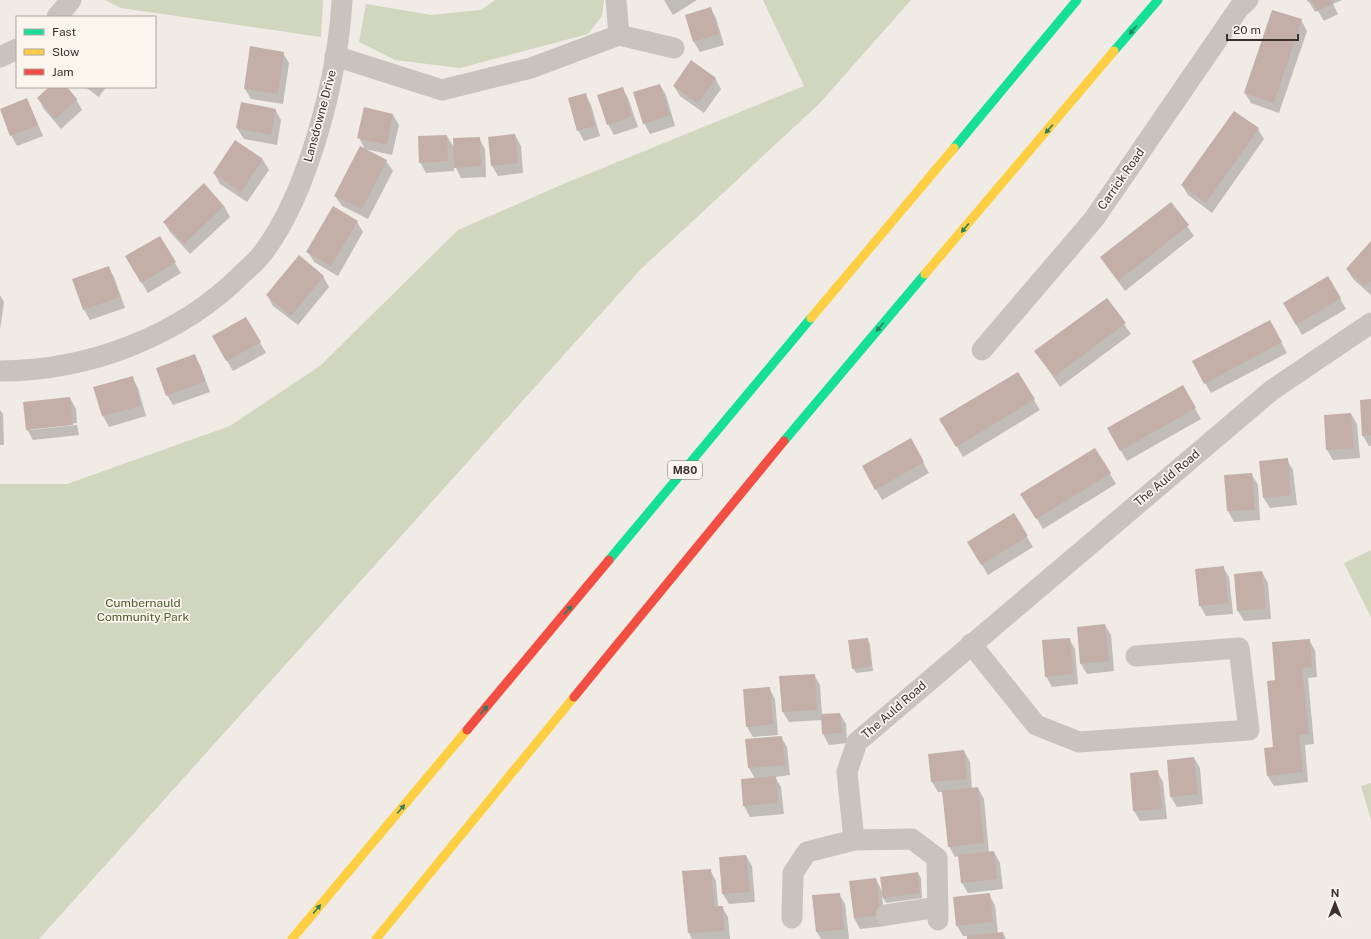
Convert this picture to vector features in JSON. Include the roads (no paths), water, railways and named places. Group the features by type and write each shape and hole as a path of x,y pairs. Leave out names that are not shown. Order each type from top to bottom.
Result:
{"highway":[{"name":"M80","path":"292,939 1077,0"},
{"path":"376,939 764,464 1158,0"}],"street":[{"path":"58,16 71,0"},
{"name":"Lansdowne Drive","path":"0,371 23,371 65,365 104,355 158,333 199,310 229,287 262,254 280,227 302,179 315,144 335,56 341,23 342,0"},
{"path":"616,0 619,35 674,48"},
{"name":"Carrick Road","path":"982,350 1094,219 1239,8 1248,0"},
{"name":"Lansdowne Drive","path":"335,56 442,90 531,68 619,35"},
{"path":"0,57 16,49"},
{"name":"The Auld Road","path":"854,840 847,772 857,742 1272,390 1371,322"},
{"path":"971,644 1036,725 1079,742 1249,730 1239,648 1136,656"},
{"path":"792,918 793,873 807,852 854,840 912,839 937,858 938,914 886,915"}],"park label":[{"name":"Cumbernauld Community Park","path":"143,610"}]}
